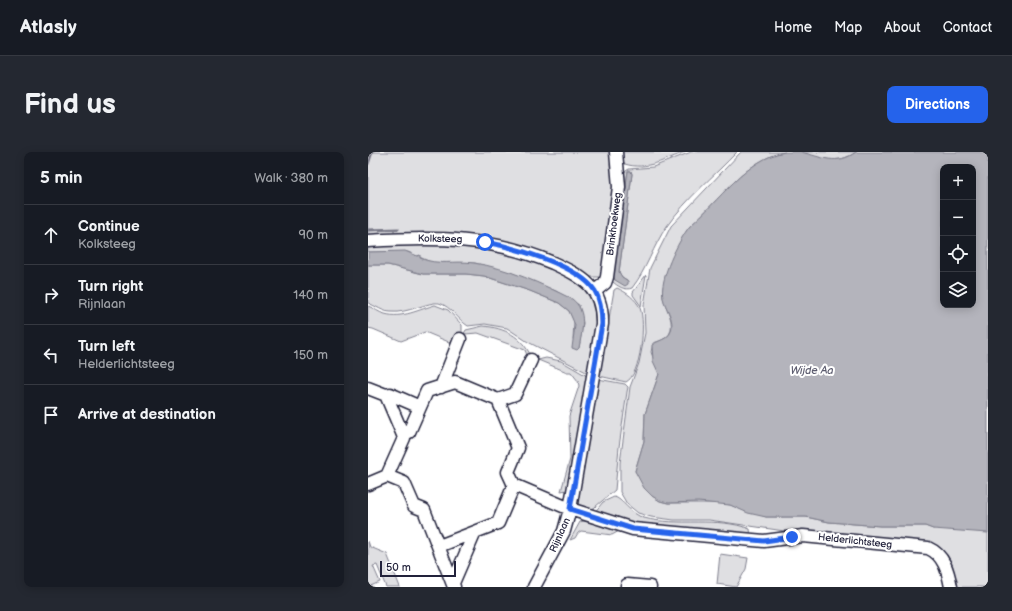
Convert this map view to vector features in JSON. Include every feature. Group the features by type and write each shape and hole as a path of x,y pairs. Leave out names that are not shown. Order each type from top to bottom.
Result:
{"street":[{"name":"Brinkhoekweg","path":"595,291 605,283 607,278 619,187 616,152"},
{"name":"Kolksteeg","path":"368,241 450,238 501,245 526,252 573,272 586,280 595,291"},
{"name":"Rijnlaan","path":"534,587 564,530 570,509 602,324 601,308 595,291"},
{"path":"441,387 460,339"},
{"path":"402,435 409,432 427,391 455,382 498,400 515,394 531,360"},
{"path":"368,388 386,395 390,394 420,407"},
{"path":"386,395 404,438 387,476"},
{"path":"438,546 498,523 514,485 508,472 518,448 498,400"},
{"path":"368,484 387,476 404,482 414,506 424,510 454,585"},
{"name":"Helderlichtsteeg","path":"514,485 570,509 633,529 764,541 803,536 928,548 939,554 942,559 951,587"},
{"path":"454,585 475,532"},
{"path":"627,587 627,585 650,587"}],"shaded area":[{"path":"368,152 611,152 615,184 603,275 600,277 591,277 534,252 368,238"},
{"path":"617,152 685,152 656,163 633,166 625,164"},
{"path":"691,152 737,152 691,197 675,216 662,234 637,281 632,288 624,288 612,281 623,173 629,169 653,167","holes":["628,171 631,171 632,174 619,272 622,277 627,280 615,280 613,276"]},
{"path":"741,152 785,152 771,156 758,163 734,182 690,226 671,260 664,280 663,297 671,320 671,329 667,337 653,343 651,352 659,374 645,414 644,441 635,471 652,496 660,501 668,503 719,503 730,505 766,517 806,517 829,522 880,526 925,526 933,529 988,516 988,587 954,587 942,554 709,520 674,520 651,517 638,513 627,504 620,492 620,463 630,387 639,363 645,333 644,305 650,268 671,226"},
{"path":"801,152 856,152 836,160 829,160"},
{"path":"412,241 498,247 570,274 589,293 596,313 596,327 588,373 528,342 507,328 485,324 468,326 451,310 439,303 410,310 388,312 368,303 368,265 388,265 423,274 466,274 484,276 530,291 559,303 569,311 574,321 573,339 578,349 579,348 583,323 579,305 556,291 512,273 475,263 433,263 408,252 368,252 368,243"},
{"path":"646,275 641,306 633,295 633,292"},
{"path":"617,288 636,302 642,315 642,336 639,359 631,377 626,382 599,376 614,290"},
{"path":"435,305 448,310 462,325 462,332 456,345 425,332 401,341 368,328 368,306 383,313 398,315 411,313"},
{"path":"483,326 512,334 522,343 531,356 528,358 525,350 478,333 465,334 461,339 466,330"},
{"path":"546,358 561,361 587,376 567,490 561,491 570,459 569,416 579,386 578,381 571,372 567,372 538,360"},
{"path":"598,379 625,384 628,387 619,447 615,490 589,512 579,506 577,499"},
{"path":"614,497 620,500 639,516 644,518 670,522 711,522 737,525 750,529 751,537 628,525 594,513 603,502"},
{"path":"584,521 595,524 596,521 621,530 612,535 581,531 575,538 570,540 580,522"},
{"path":"368,541 370,547 387,554 400,587 386,587 377,565 373,566 380,582 368,587"},
{"path":"720,554 748,558 746,569 736,587 717,584"}],"water":[{"name":"Wijde Aa","path":"785,152 801,152 823,158 842,159 856,152 988,152 988,533 933,529 925,526 880,526 829,522 806,517 766,517 748,513 730,505 698,502 668,503 660,501 652,496 644,488 635,471 644,441 645,414 659,374 653,361 652,345 668,336 672,327 671,318 663,298 664,281 670,260 690,226 734,182 758,163 771,156"},
{"path":"628,171 631,171 632,174 619,272 622,277 628,281 628,284 625,286 615,280 613,276"},
{"path":"405,251 417,256 420,255 420,258 433,262 467,262 487,265 537,282 572,299 580,309 583,322 579,348 577,350 572,348 575,325 569,311 559,303 530,291 484,276 466,274 423,274 388,265 368,265 368,252"}],"waterway":[{"path":"368,164 372,152"},
{"path":"368,230 398,229"}],"route":[{"path":"485,242 519,250 573,272 586,280 595,291 598,298 601,308 602,324 570,509 633,529 764,541 773,541 792,537"}]}
